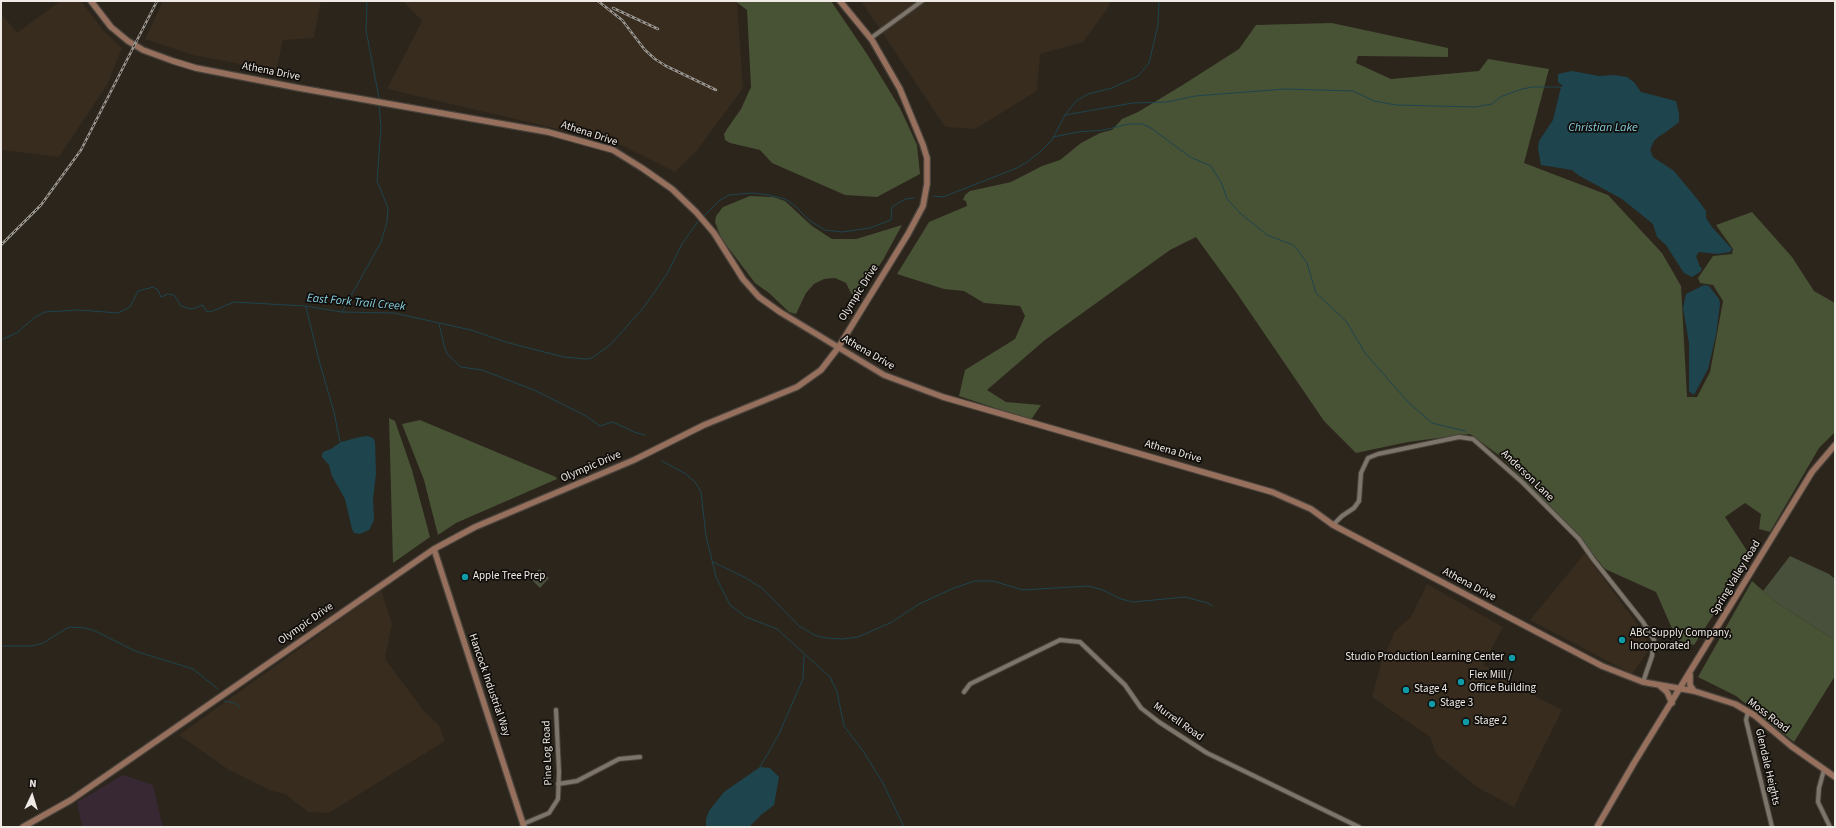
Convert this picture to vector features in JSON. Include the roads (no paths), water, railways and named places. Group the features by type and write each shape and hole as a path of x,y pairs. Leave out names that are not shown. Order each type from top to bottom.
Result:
{"street":[{"name":"Athena Drive","path":"91,1 111,27 128,41 143,50 196,68 299,88 548,132 613,150 672,189 696,212 714,233 743,279 759,297 780,312 884,375 924,391 1272,492 1311,509 1333,525 1570,651 1624,676 1643,682 1681,689"},
{"name":"Olympic Drive","path":"23,827 80,793 434,549 476,527 634,460 704,425 797,386 821,370 838,348 908,234 923,206 927,184 926,158 918,131 900,89 870,38 840,1"},
{"path":"870,38 922,1"},
{"name":"Anderson Lane","path":"1333,525 1342,516 1354,508 1359,501 1361,473 1368,458 1378,454 1458,437 1473,439 1522,482 1579,539 1643,622 1654,640 1652,656 1643,682"},
{"name":"Spring Valley Road","path":"1597,827 1812,472 1835,445"},
{"name":"Hancock Industrial Way","path":"434,549 524,826"},
{"name":"Murrell Road","path":"964,692 970,684 1060,640 1074,640 1080,642 1125,685 1141,708 1159,722 1207,753 1359,827"},
{"path":"1690,674 1690,685 1694,691"},
{"path":"1658,685 1667,692 1672,703"},
{"name":"Moss Road","path":"1681,689 1694,691 1735,704 1748,712 1835,777"},
{"name":"Pine Log Road","path":"524,826 549,813 558,799 556,710"},
{"name":"Glendale Heights","path":"1748,712 1746,720 1772,827"},
{"path":"558,784 577,781 619,759 640,757"},
{"path":"1824,770 1819,788 1818,802 1830,827"}],"water":[{"name":"Christian Lake","path":"1572,71 1599,76 1614,75 1627,77 1634,82 1641,92 1676,101 1679,122 1658,137 1654,141 1650,150 1653,157 1674,171 1698,200 1706,211 1706,218 1712,227 1732,249 1730,252 1718,254 1699,252 1696,256 1700,267 1702,268 1700,272 1692,277 1684,273 1666,245 1657,237 1653,224 1622,199 1578,175 1572,170 1541,165 1538,149 1539,141 1553,120 1561,87 1563,86 1558,82 1558,74"},
{"path":"1704,285 1709,286 1719,299 1720,304 1716,335 1708,369 1694,395 1689,391 1689,343 1683,308 1686,294"},
{"path":"368,436 373,438 375,442 376,474 373,499 374,520 369,530 360,534 354,533 352,529 345,499 332,476 329,465 322,455 323,452 331,449 341,442"},
{"path":"760,767 770,768 779,777 774,805 749,827 706,827 706,819 709,811 724,792"}],"waterway":[{"path":"367,1 366,30 379,98"},
{"name":"East Fork Trail Creek","path":"933,196 943,197 1017,168 1040,152 1052,140 1065,115 1076,101 1088,94 1112,88 1138,76 1149,63 1158,25 1159,1"},
{"path":"1065,115 1133,103 1167,102 1195,96 1285,89 1353,91 1374,101 1396,105 1475,107 1492,104 1500,97 1522,89 1533,87 1561,87"},
{"path":"342,312 381,242 387,222 388,208 377,181 381,127 379,105"},
{"path":"1053,137 1078,132 1104,130 1128,124 1142,124 1151,128 1190,157 1211,166 1222,184 1227,199 1241,214 1267,235 1293,245 1297,249 1307,263 1316,293 1346,321 1365,353 1408,402 1432,423 1465,431"},
{"name":"East Fork Trail Creek","path":"703,217 719,201 729,195 752,193 785,199 794,205 810,221 825,230 842,232 870,228 891,220 892,207 905,199 914,198"},
{"name":"East Fork Trail Creek","path":"1,340 18,332 35,317 45,312 79,310 118,313 130,307 138,291 153,287 158,290 161,297 168,294 174,295 181,306 192,309 203,305 206,311 210,312 234,302 305,306 342,312 394,313 471,330 509,343 564,357 586,359 592,358 610,345 644,307 667,274 682,244 699,220"},
{"path":"306,307 334,412 340,442"},
{"path":"439,324 445,349 448,355 461,367 482,370 534,390 586,416 600,426 613,422 634,432 645,435"},
{"path":"662,461 686,474 695,482 701,492 706,536 716,577 730,605 746,617 777,629 830,677 837,692 844,726 863,751 883,783 904,827"},
{"path":"713,562 746,578 763,589 799,626 814,635 826,638 843,639 858,637 892,622 919,604 954,588 975,581 993,581 1023,590 1088,586 1103,590 1121,599 1133,602 1185,597 1208,603 1212,606"},
{"path":"1,646 32,646 43,643 69,627 85,628 95,631 135,651 193,669 218,689"},
{"path":"760,767 778,736 803,679 804,656"},
{"path":"224,701 235,703 240,708"}],"railway":[{"path":"1,245 41,205 81,150 157,1"},
{"path":"598,1 622,20 645,50 655,59 666,66 716,90"},
{"path":"613,8 658,29"}],"place":[{"name":"Apple Tree Prep","path":"465,577"},
{"name":"ABC Supply Company, Incorporated","path":"1622,640"},
{"name":"Studio Production Learning Center","path":"1512,658"},
{"name":"Flex Mill / Office Building","path":"1461,682"},
{"name":"Stage 4","path":"1406,690"},
{"name":"Stage 3","path":"1432,704"},
{"name":"Stage 2","path":"1466,722"}]}
